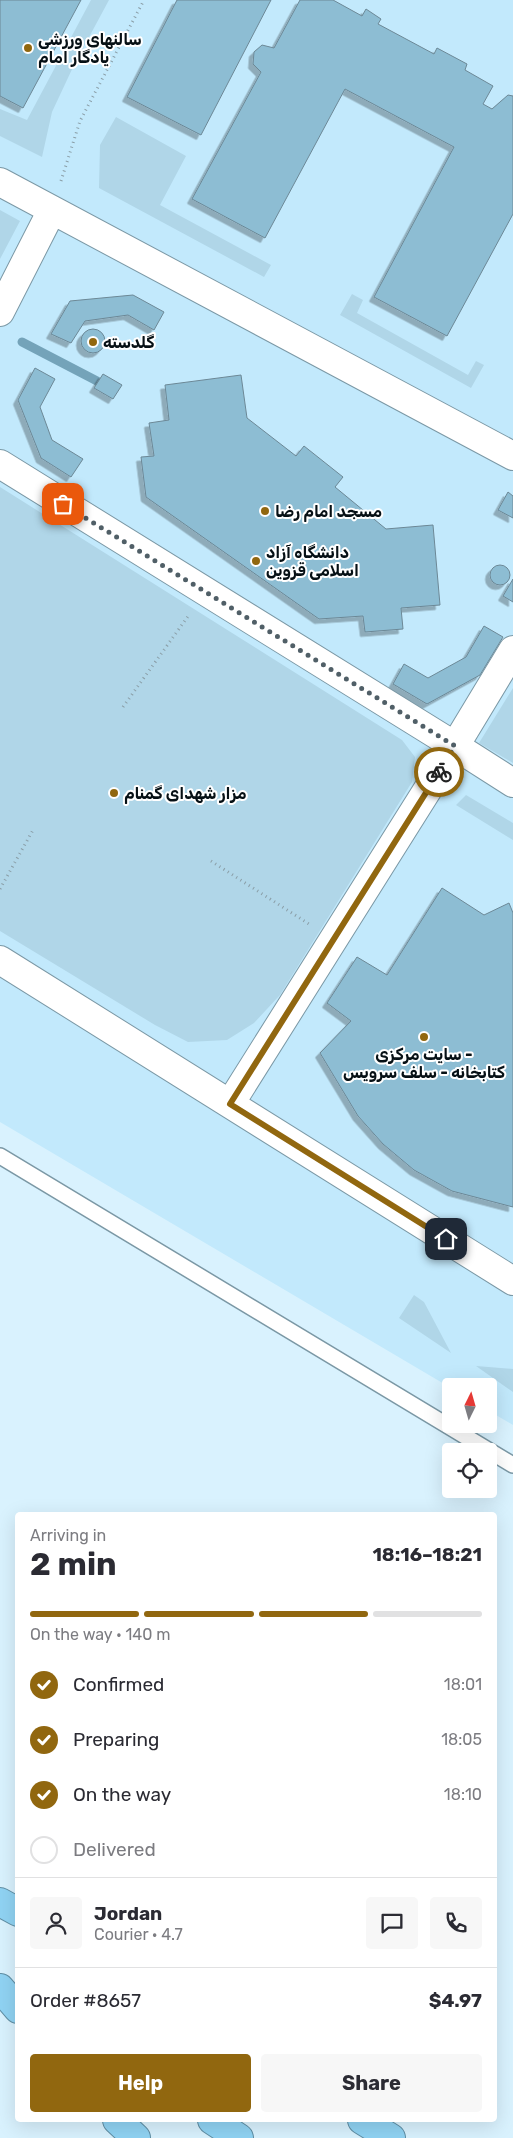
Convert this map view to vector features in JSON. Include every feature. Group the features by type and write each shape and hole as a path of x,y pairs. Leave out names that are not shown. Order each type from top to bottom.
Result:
{"highway":[{"path":"0,1902 15,1910"},
{"path":"0,1987 15,1994"},
{"path":"0,1987 15,2004"},
{"path":"119,2122 136,2138"},
{"path":"215,2122 239,2138"},
{"path":"365,2122 391,2138"}],"street":[{"path":"0,182 513,456"},
{"path":"0,312 52,210"},
{"path":"0,464 513,783"},
{"path":"230,1104 455,746 513,650"},
{"path":"0,960 513,1281"}],"lane":[{"path":"0,1156 513,1466"}],"path":[{"path":"52,210 80,121 144,0"},
{"path":"123,707 206,592"},
{"path":"0,888 33,830"},
{"path":"211,861 333,940"}],"shaded area":[{"name":"دانشگاه آزاد اسلامی قزوین","path":"0,0 513,0 513,1425 498,1416 498,1378 442,1378 442,1383 0,1122"},
{"path":"91,0 109,0 74,65 52,112 42,157 0,136 0,109 27,120"},
{"path":"116,117 186,156 160,205 271,265 264,277 99,188 100,145"},
{"path":"0,210 20,221 0,259"},
{"path":"352,294 363,300 357,313 468,375 476,361 484,365 471,388 340,315"},
{"path":"0,487 402,740 415,757 412,782 280,995 254,1023 227,1040 188,1042 155,1025 0,931"},
{"path":"513,688 513,763 479,743"},
{"path":"466,795 513,823 513,840 456,805"},
{"path":"414,1295 424,1302 451,1353 399,1318"},
{"path":"476,1366 513,1369 513,1392 498,1381 498,1378 493,1378"}],"building":[{"name":"سالنهای ورزشی یادگار امام","path":"0,0 81,0 23,108 0,96"},
{"path":"177,0 271,0 201,135 127,97"},
{"path":"300,0 333,0 362,16 366,9 381,19 378,24 434,54 437,48 467,64 465,70 493,86 483,104 492,109 508,95 513,96 513,214 447,336 374,297 454,147 345,89 265,238 192,199 261,72 253,64 254,52 262,45 274,48"},
{"path":"133,295 164,312 154,330 128,315 85,321 71,343 51,334 70,301"},
{"name":"گلدسته","path":"93,329 102,332 105,341 102,350 93,353 84,350 81,341 84,332"},
{"path":"35,368 55,379 40,407 52,440 83,459 71,477 41,458 18,400"},
{"path":"103,374 122,385 113,399 94,388"},
{"name":"مسجد امام رضا","path":"241,375 247,418 296,456 304,446 343,477 335,487 386,529 433,525 440,605 401,608 403,629 365,632 363,616 319,619 146,497 141,457 154,456 149,423 169,420 165,385"},
{"path":"508,492 513,496 513,518 498,510"},
{"path":"496,565 504,565 510,571 510,579 504,585 496,585 490,579 490,571"},
{"path":"513,579 513,602 503,596"},
{"path":"484,626 503,637 480,675 427,704 393,684 404,664 428,678 466,657"},
{"name":"سایت مرکزی - کتابخانه - سلف سرویس","path":"442,888 484,915 509,903 513,913 513,1207 452,1191 414,1170 383,1144 358,1116 320,1053 351,1021 327,1003 357,957 387,975"}],"waterway":[{"path":"22,342 97,381"}],"way so far":[{"path":"63,504 455,746 439,772"}],"place":[{"name":"سالنهای ورزشی یادگار امام","path":"28,48"},
{"name":"گلدسته","path":"93,342"},
{"name":"مسجد امام رضا","path":"265,511"},
{"name":"دانشگاه آزاد اسلامی قزوین","path":"256,561"},
{"name":"مزار شهدای گمنام","path":"114,793"},
{"name":"سایت مرکزی - کتابخانه - سلف سرویس","path":"424,1037"}],"route":[{"path":"439,772 230,1104 446,1239"}]}
